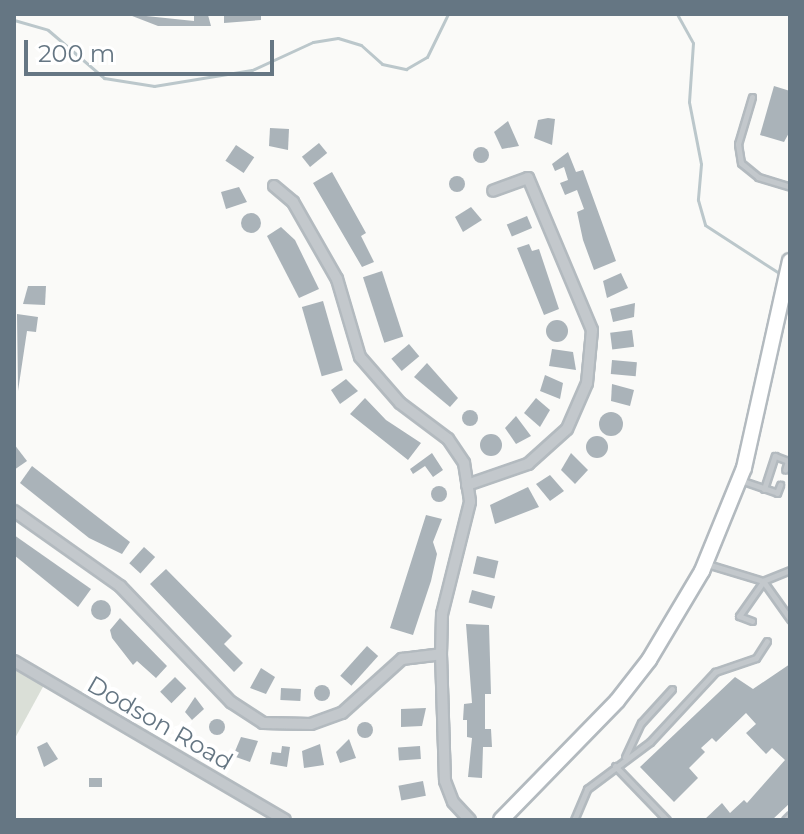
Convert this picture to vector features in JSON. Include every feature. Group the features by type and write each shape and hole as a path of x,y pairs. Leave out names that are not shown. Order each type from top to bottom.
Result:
{"street":[{"path":"467,485 528,464 567,429 587,383 592,330 528,178 493,191"},
{"path":"274,186 293,202 337,279 360,357 400,403 448,439 464,463 470,502 442,614 441,654 445,781 453,802 470,820"},
{"path":"501,820 625,691 649,660 705,563 739,480 790,261"},
{"path":"14,511 120,586 231,702 263,723 311,724 342,713 402,659 441,654"},
{"name":"Dodson Road","path":"14,661 285,820"}],"lane":[{"path":"752,97 738,144 741,163 758,177 790,187"},
{"path":"764,489 775,456 788,461 785,470"},
{"path":"739,480 777,493 780,485"},
{"path":"705,563 763,581 790,619"},
{"path":"752,621 739,616 763,581 790,570"},
{"path":"574,820 587,789 624,758 650,742 715,672 756,658 767,641"},
{"path":"624,758 641,723 672,689"},
{"path":"615,766 667,820"},
{"path":"785,820 790,815"}],"shaded area":[{"path":"14,655 50,674 14,740"}],"building":[{"path":"127,14 194,21 194,16 208,15 211,26 158,26"},
{"path":"224,14 261,14 261,20 224,23"},
{"path":"774,86 790,91 790,131 784,142 760,135"},
{"path":"555,119 552,145 534,138 538,120"},
{"path":"508,121 519,146 502,149 494,132"},
{"path":"270,128 289,129 288,150 269,146"},
{"path":"319,143 327,153 310,167 302,157"},
{"path":"236,145 254,157 244,173 225,161"},
{"path":"481,147 489,155 481,163 473,155"},
{"path":"568,152 576,172 583,170 616,261 594,270 577,212 584,209 577,190 565,195 560,183 568,180 564,167 555,171 552,164"},
{"path":"332,172 366,233 361,236 374,262 362,267 313,183"},
{"path":"454,176 460,176 465,184 463,190 454,192 449,187 449,181"},
{"path":"239,187 247,202 226,209 221,192"},
{"path":"471,207 482,220 463,232 455,217"},
{"path":"247,213 255,213 261,223 255,233 247,233 241,227 241,219"},
{"path":"527,216 532,228 512,237 507,225"},
{"path":"281,227 295,240 319,289 299,298 267,236"},
{"path":"529,244 532,251 539,249 559,309 544,315 517,248"},
{"path":"382,271 403,337 384,343 363,277"},
{"path":"621,273 628,288 607,298 603,281"},
{"path":"28,286 46,286 45,305 23,304"},
{"path":"323,301 343,370 322,376 302,307"},
{"path":"635,303 634,317 613,322 610,309"},
{"path":"17,314 38,317 36,332 27,331 18,391"},
{"path":"557,320 565,323 568,331 565,339 557,342 549,339 546,331 549,323"},
{"path":"632,330 634,347 612,350 610,333"},
{"path":"409,344 419,356 402,371 391,359"},
{"path":"552,349 573,352 576,370 549,366"},
{"path":"612,360 637,362 636,376 611,374"},
{"path":"427,363 458,398 450,407 414,377"},
{"path":"545,375 563,383 560,399 540,391"},
{"path":"346,379 358,391 340,404 331,390"},
{"path":"612,384 634,390 630,406 611,401"},
{"path":"365,398 386,420 421,443 408,460 350,414"},
{"path":"536,398 550,410 540,427 524,413"},
{"path":"467,410 473,410 478,418 476,424 467,426 462,421 462,415"},
{"path":"611,412 622,419 623,424 616,435 611,436 600,429 599,424 606,413"},
{"path":"516,416 531,436 516,444 505,428"},
{"path":"491,434 499,437 502,445 499,453 491,456 483,453 480,445 483,437"},
{"path":"597,436 605,439 608,447 605,455 597,458 589,455 586,447 589,439"},
{"path":"14,444 27,461 14,470"},
{"path":"432,453 443,470 433,477 425,466 413,474 410,469"},
{"path":"571,453 588,470 575,484 561,470"},
{"path":"32,466 130,542 122,554 89,538 20,483"},
{"path":"550,475 564,491 550,501 536,484"},
{"path":"439,486 445,488 445,500 439,502 433,500 431,494 433,488"},
{"path":"528,487 539,507 495,524 490,505"},
{"path":"426,515 442,519 433,542 437,554 431,581 413,635 390,628"},
{"path":"14,535 91,589 78,607 14,555"},
{"path":"144,547 155,557 140,573 129,563"},
{"path":"477,556 498,561 494,578 473,574"},
{"path":"166,569 232,636 224,644 243,663 234,672 150,584"},
{"path":"472,590 495,596 492,609 469,603"},
{"path":"101,600 108,603 111,610 108,617 101,620 94,617 91,610 94,603"},
{"path":"120,618 167,666 156,678 137,661 133,665 112,638 110,630"},
{"path":"466,624 489,625 491,694 485,694 485,729 491,729 492,747 483,747 482,778 468,777 472,738 467,737 467,720 463,720 464,704 472,703"},
{"path":"367,646 378,656 351,686 340,676"},
{"path":"790,664 790,803 772,820 704,820 722,803 730,813 744,800 747,803 785,760 772,748 766,754 746,733 756,724 746,713 716,742 712,738 701,748 705,752 689,768 698,778 674,802 640,767 735,677 753,689"},
{"path":"261,668 275,677 266,694 250,688"},
{"path":"175,677 186,688 171,703 160,692"},
{"path":"322,685 328,687 328,699 322,701 316,699 314,693 316,687"},
{"path":"281,688 301,689 300,701 280,700"},
{"path":"195,697 204,709 192,720 185,712"},
{"path":"426,708 422,726 401,727 401,709"},
{"path":"217,719 225,727 217,735 209,727"},
{"path":"365,722 373,730 365,738 357,730"},
{"path":"241,737 258,741 250,762 233,756"},
{"path":"349,739 356,758 340,763 336,752"},
{"path":"47,742 58,759 44,767 37,747"},
{"path":"320,744 324,765 304,768 302,751"},
{"path":"282,746 290,747 287,767 270,764 272,752 281,753"},
{"path":"420,746 421,759 399,761 398,748"},
{"path":"89,778 102,778 102,787 89,787"},
{"path":"423,781 426,796 401,800 398,786"}],"waterway":[{"path":"14,20 48,30 104,78 154,86 252,70 313,42 338,38 361,45 382,64 406,69 427,57 448,14"},
{"path":"677,14 693,43 689,102 701,164 698,200 705,225 782,275"}]}
